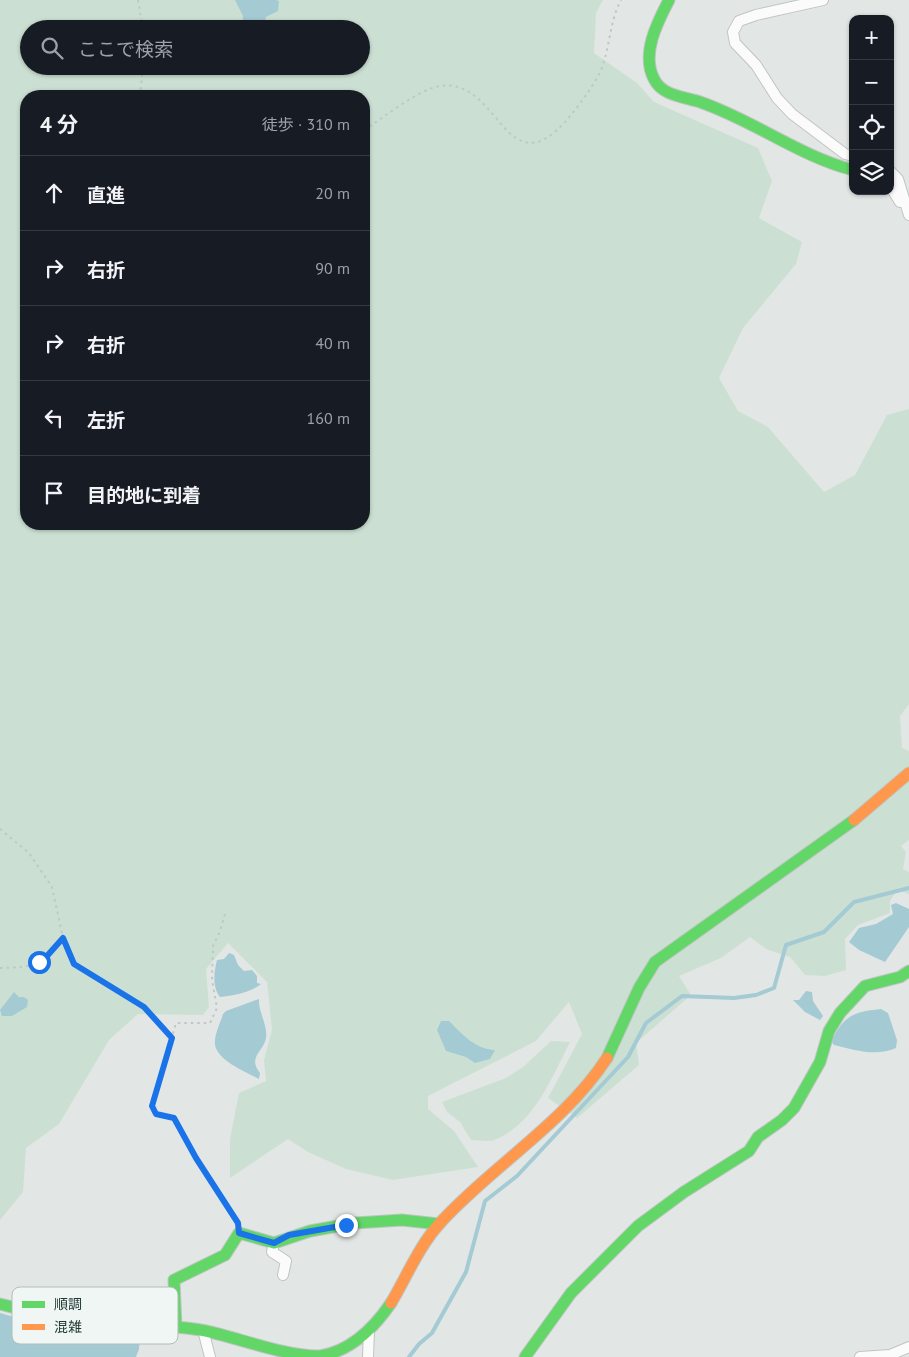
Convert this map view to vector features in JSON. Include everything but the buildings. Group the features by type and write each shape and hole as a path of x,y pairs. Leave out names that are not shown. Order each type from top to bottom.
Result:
{"street":[{"path":"669,0 656,31 650,59 650,70 657,84 674,95 733,114 821,160 849,169"},
{"path":"823,0 756,14 739,21 733,32 735,43 756,65 777,98 792,114 845,154 849,155"},
{"path":"894,175 898,179 909,216"},
{"path":"894,192 909,216"},
{"path":"178,1327 203,1330 295,1357 317,1357 353,1344 369,1331 391,1306 424,1244 439,1224 551,1122 598,1071 610,1055 638,992 655,962 866,811 909,773"},
{"path":"524,1357 534,1348 571,1293 638,1226 684,1192 738,1160 749,1151 758,1137 782,1120 794,1108 820,1062 828,1031 840,1013 865,986 900,977 909,971"},
{"path":"174,1287 174,1280 226,1255 239,1233 274,1243 289,1235 365,1222 425,1220 439,1224"},
{"path":"274,1243 272,1252 286,1261 283,1276"},
{"path":"203,1330 210,1357"},
{"path":"368,1357 369,1331"},
{"path":"860,1357 890,1355 909,1347"}],"path":[{"path":"138,0 141,20"},
{"path":"370,126 427,91 440,86 455,88 482,102 507,132 517,140 525,143 538,142 547,138 558,130 595,83 606,57 611,26 621,0"},
{"path":"141,90 142,75"},
{"path":"0,829 29,853 52,888 63,938 74,964 144,1007 172,1038"},
{"path":"225,914 213,946 212,980 217,1008 210,1023 176,1023 152,1106 156,1114 174,1118 196,1158 238,1223 239,1233"},
{"path":"0,968 30,967 47,956 63,938"}],"green space":[{"path":"0,0 603,0 596,13 594,53 637,83 654,102 758,148 772,181 759,218 802,242 796,264 743,328 719,378 738,411 768,427 824,492 855,475 887,415 909,409 909,704 900,716 902,748 909,751 909,840 901,846 906,852 903,869 909,872 909,894 897,890 890,901 890,913 858,925 845,939 846,970 825,976 805,975 790,957 766,949 750,937 721,958 679,976 691,995 636,1043 639,1065 577,1118 548,1098 582,1034 569,1002 536,1041 428,1096 428,1109 454,1131 478,1167 393,1180 346,1169 308,1152 288,1139 230,1178 230,1139 239,1093 266,1081 264,1060 272,1030 267,982 228,943 206,969 209,1007 203,1015 138,1014 109,1040 59,1124 26,1148 23,1192 0,1220"},
{"path":"551,1041 570,1042 549,1084 531,1112 508,1133 494,1140 471,1140 460,1122 447,1112 442,1102 506,1078 523,1067"}],"water":[{"path":"235,0 279,1 278,11 266,17 266,20 243,20 243,16"},
{"path":"896,903 909,909 909,927 885,962 859,950 849,942 859,928 876,924 893,914 891,905"},
{"path":"229,953 234,955 238,965 244,971 252,970 257,976 257,983 261,984 247,992 220,997 215,984 217,960 224,959"},
{"path":"806,991 812,992 813,1001 823,1016 820,1020 805,1012 793,1000 799,1000"},
{"path":"14,992 19,997 24,997 28,1000 27,1007 12,1016 2,1016 0,1010"},
{"path":"259,999 266,1038 265,1043 257,1054 255,1063 260,1073 259,1079 221,1056 217,1051 215,1041 216,1033 226,1011"},
{"path":"881,1009 888,1013 897,1040 896,1048 881,1052 865,1052 834,1045 831,1041 841,1025 851,1016"},
{"path":"441,1021 449,1021 475,1044 495,1050 490,1059 475,1063 466,1057 446,1051 437,1030"},
{"path":"0,1313 12,1316 12,1344 139,1344 136,1357 0,1357"}],"waterway":[{"path":"409,1357 419,1344 432,1333 466,1272 485,1201 517,1176 628,1057 646,1023 682,996 734,998 756,995 774,988 786,945 824,932 854,902 909,888"}],"traffic: fast":[{"path":"669,0 652,39 649,59 654,79 662,89 739,118 814,156 849,169"},
{"path":"607,1058 639,988 655,962 854,820"},
{"path":"525,1357 571,1293 638,1226 684,1192 749,1151 758,1137 782,1120 794,1108 820,1062 829,1031 840,1013 865,986 900,977 909,971"},
{"path":"174,1287 174,1280 225,1255 239,1233 274,1243 310,1231 355,1223 402,1220 439,1224"},
{"path":"178,1327 206,1331 293,1354 320,1356 352,1344 377,1321 391,1303"},
{"path":"0,1304 12,1307"}],"traffic: slow":[{"path":"854,820 909,773"},
{"path":"391,1303 419,1251 440,1223 482,1182 549,1124 590,1082 607,1058"}],"route":[{"path":"39,962 63,938 74,964 144,1007 172,1038 152,1106 156,1114 174,1118 196,1158 220,1192 238,1223 239,1233 274,1243 289,1235 346,1225"}]}
